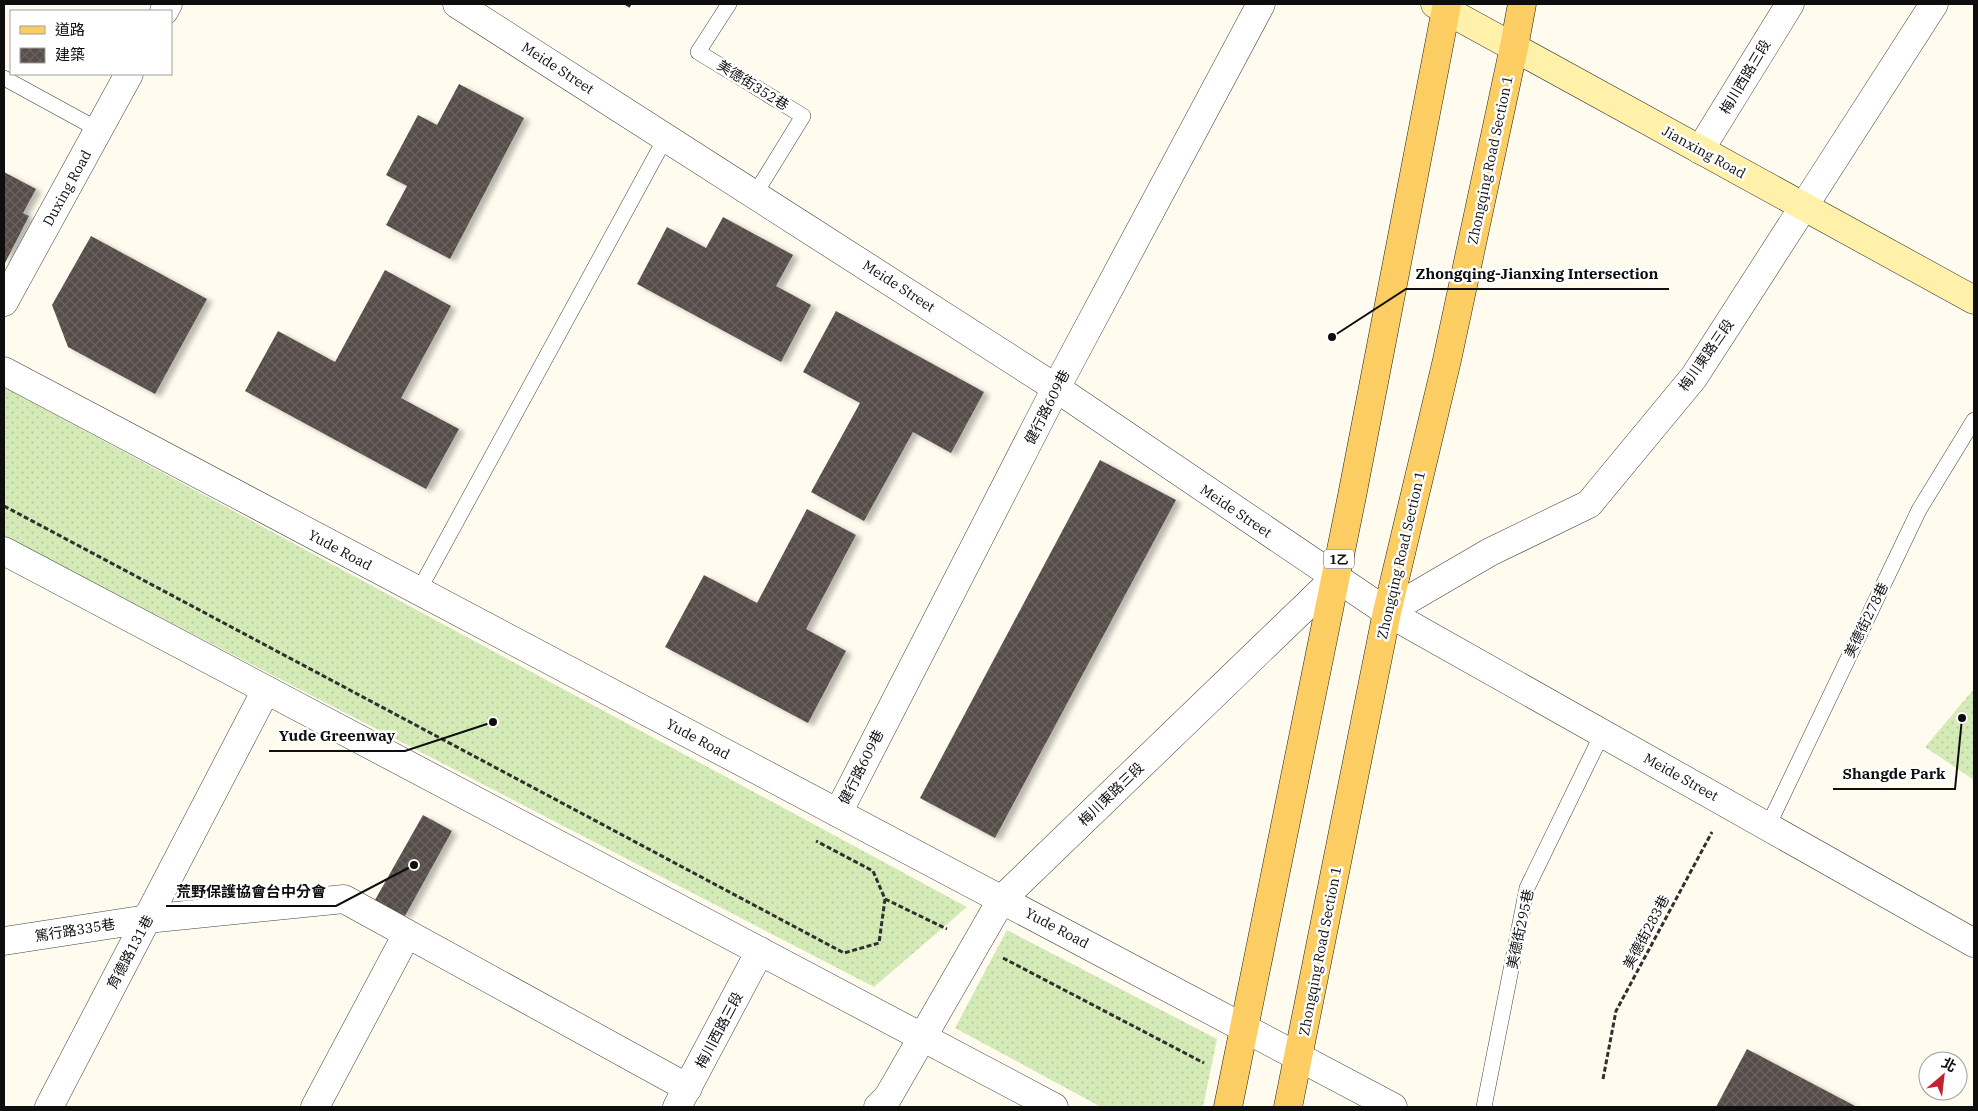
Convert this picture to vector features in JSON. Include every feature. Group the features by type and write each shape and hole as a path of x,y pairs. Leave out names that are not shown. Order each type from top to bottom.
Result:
{"main road":[{"name":"Zhongqing Road Section 1","path":"1288,1107 1387,612 1447,360 1522,4"},
{"name":"1乙","path":"1228,1107 1335,578 1443,6"}],"street":[{"name":"Meide Street","path":"457,4 1056,388 1387,612 1728,803 1974,944"},
{"name":"健行路609巷","path":"838,813 1056,388 1261,4"},
{"name":"梅川西路三段","path":"1700,150 1790,4"},
{"name":"梅川東路三段","path":"1387,612 1490,552 1589,504 1694,377 1934,4"},
{"name":"Jianxing Road","path":"1443,6 1974,300"},
{"name":"Duxing Road","path":"4,302 129,75"},
{"name":"Yude Road","path":"4,371 1393,1107"},
{"path":"4,551 1054,1107"},
{"name":"梅川東路三段","path":"878,1107 888,1097 1002,899 1335,578"},
{"name":"育德路131巷","path":"49,1107 266,690"},
{"name":"篤行路335巷","path":"4,941 147,919 344,899 407,934 682,1098"},
{"path":"315,1107 407,934"},
{"name":"梅川西路三段","path":"682,1098 760,951"}],"lane":[{"name":"美德街352巷","path":"729,4 698,52 803,116 755,194"},
{"path":"4,78 99,130"},
{"path":"418,592 666,137"},
{"name":"美德街278巷","path":"1768,826 1919,510 1974,420"},
{"name":"美德街295巷","path":"1484,1107 1527,888 1602,734"}],"path":[{"path":"626,4 631,7"},
{"path":"4,506 844,953 879,943 885,899 873,871 811,838"},
{"name":"美德街283巷","path":"1603,1079 1616,1011 1728,803"},
{"path":"885,899 976,944 1234,1079"}],"green space":[{"path":"4,387 967,907 874,987 4,536"},
{"path":"1974,689 1974,780 1925,747"},
{"path":"1007,930 1217,1039 1203,1107 1101,1107 955,1028"}],"building":[{"path":"459,84 524,118 450,259 386,225 407,186 386,175 418,115 437,125"},
{"path":"4,172 36,189 23,213 29,216 4,265"},
{"path":"723,217 793,255 776,286 811,305 781,362 637,284 667,227 706,248"},
{"path":"91,236 207,299 155,394 68,347 52,305"},
{"path":"385,270 451,306 401,398 459,429 426,489 245,391 278,331 335,362"},
{"path":"836,311 984,392 951,453 913,432 864,521 811,492 860,403 803,372"},
{"path":"1100,460 1176,500 995,838 920,798"},
{"path":"807,509 856,535 806,629 846,651 808,723 665,647 704,575 757,603"},
{"path":"423,815 452,831 405,916 375,900"},
{"path":"1747,1049 1857,1107 1716,1107"}],"place":[{"name":"Zhongqing-Jianxing Intersection","path":"1332,337"},
{"name":"Shangde Park","path":"1962,718"},
{"name":"Yude Greenway","path":"493,722"},
{"name":"荒野保護協會台中分會","path":"414,865"}]}
